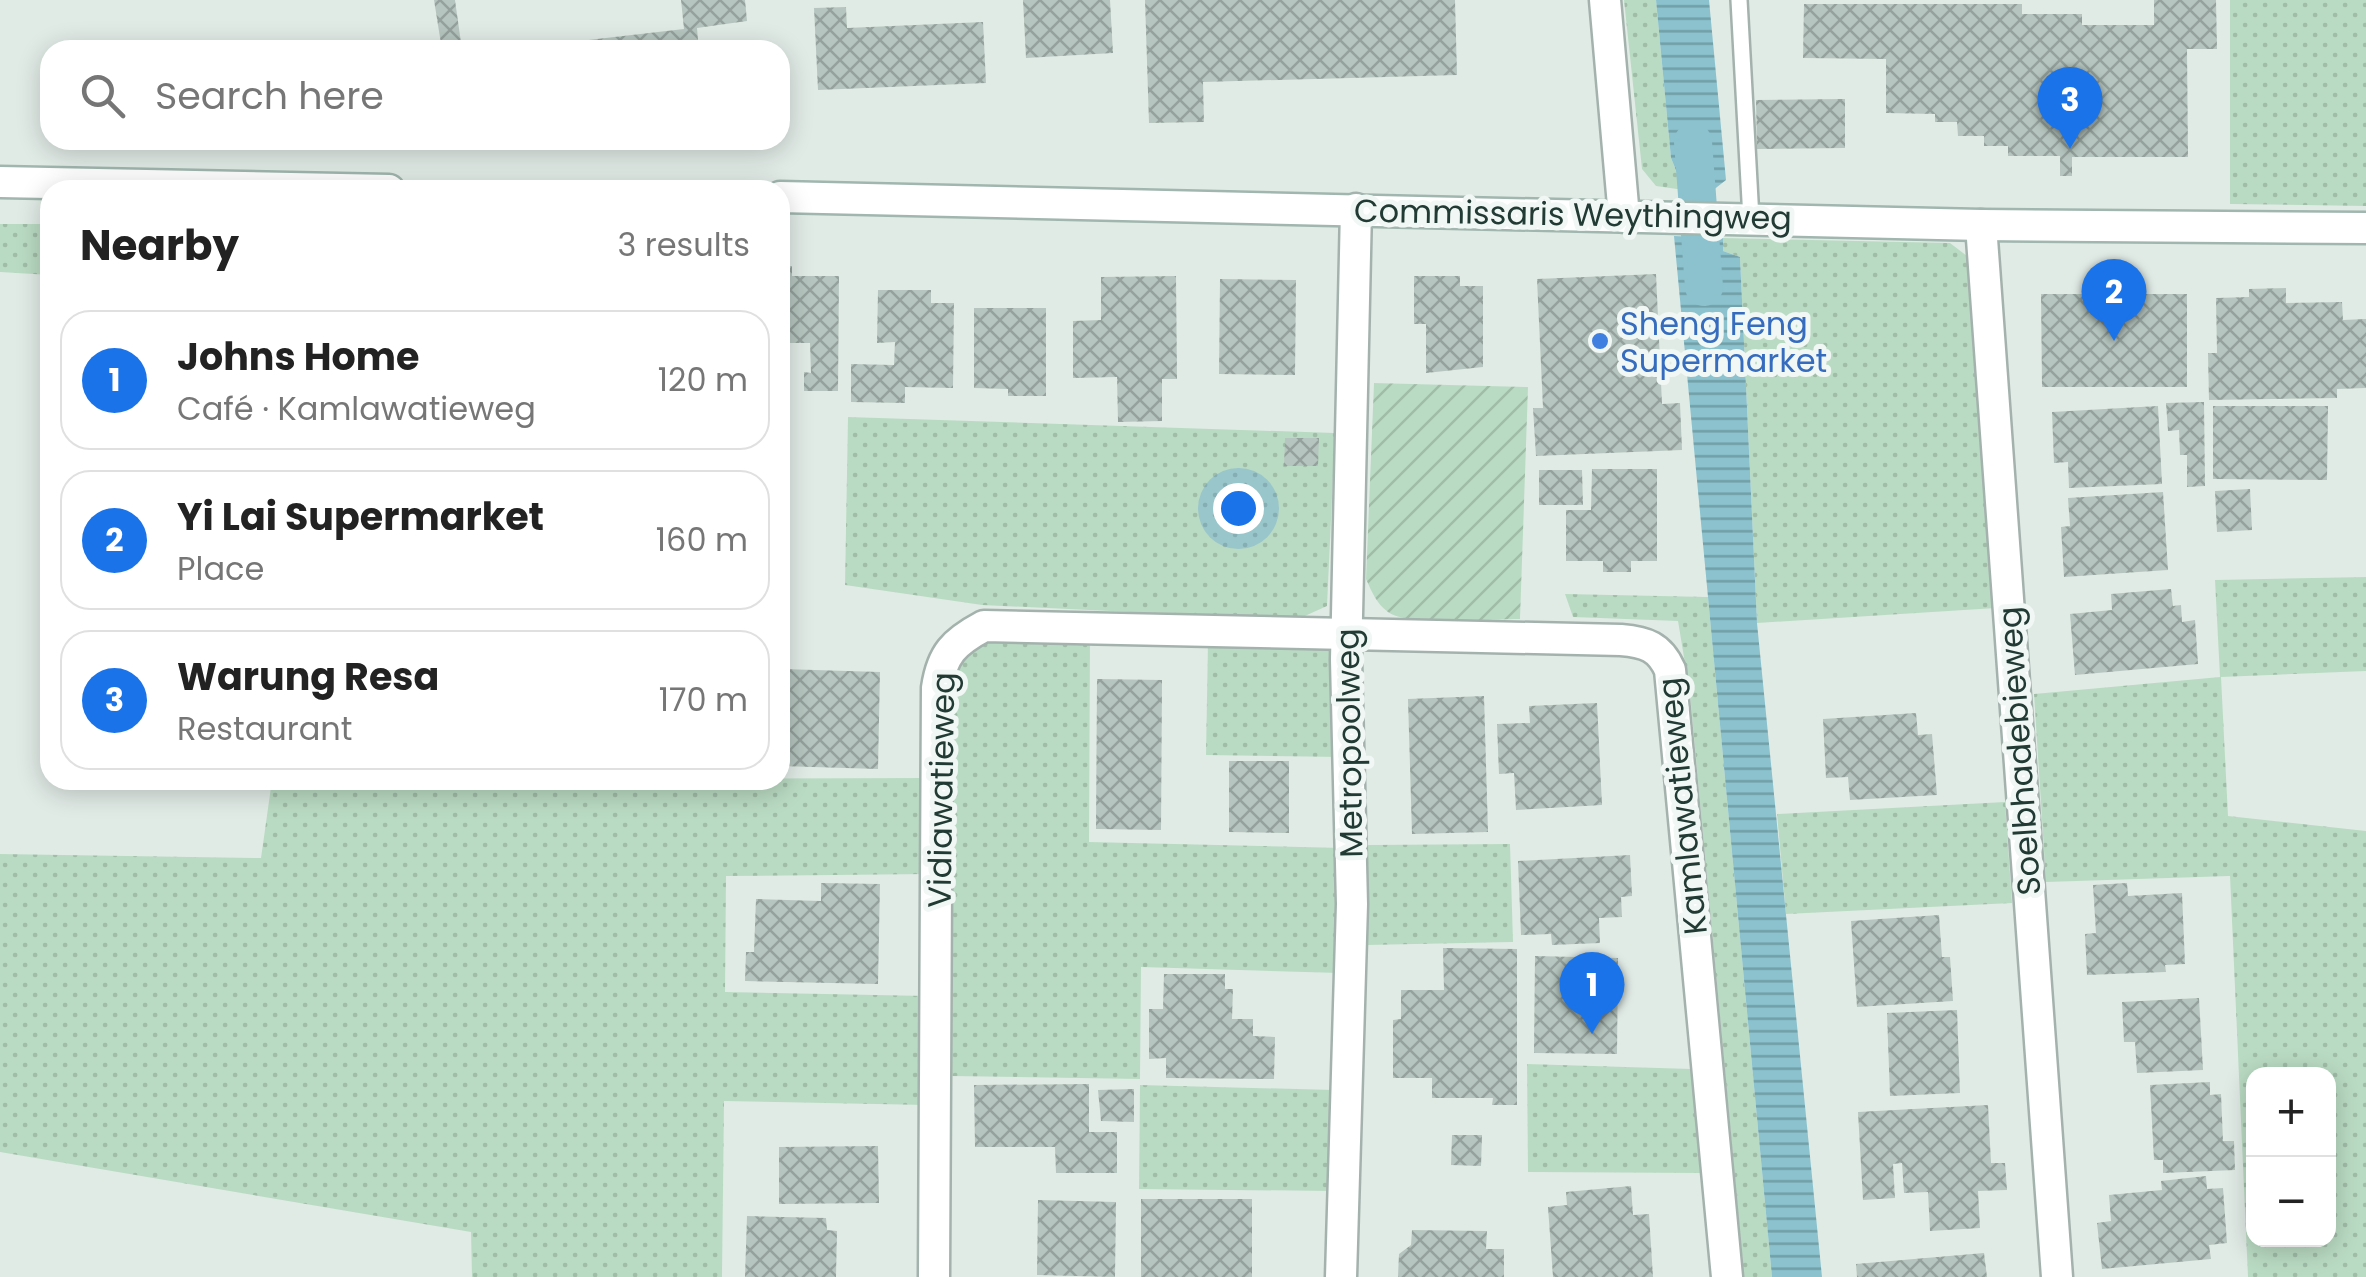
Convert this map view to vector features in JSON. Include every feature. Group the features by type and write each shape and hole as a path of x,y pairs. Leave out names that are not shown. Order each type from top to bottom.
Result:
{"street":[{"path":"1604,0 1624,217"},
{"path":"0,182 40,183"},
{"name":"Commissaris Weythingweg","path":"790,197 1981,225 2366,228"},
{"name":"Metropoolweg","path":"1341,1277 1352,904 1347,637 1356,209"},
{"name":"Soelbhadebieweg","path":"1981,225 2057,1277"},
{"name":"Vidiawatieweg","path":"934,1277 937,688 942,660 958,640 984,626 1214,629 1347,637"},
{"name":"Kamlawatieweg","path":"1347,637 1621,640 1652,646 1664,656 1670,670 1728,1277"}],"lane":[{"path":"1739,0 1740,219"}],"green space":[{"path":"1624,0 1656,0 1671,158 1684,190 1656,186 1642,169"},
{"path":"2230,0 2366,0 2366,206 2230,204"},
{"path":"0,224 40,224 40,274 0,272"},
{"path":"1723,238 1950,243 1967,256 1974,274 1996,608 1757,623 1740,257 1723,251"},
{"path":"1374,383 1528,387 1520,619 1451,621 1398,617 1375,597 1366,579"},
{"path":"848,417 1335,433 1327,606 1296,620 982,605 845,585"},
{"path":"2366,577 2366,671 2221,677 2228,816 2366,831 2366,1277 2248,1277 2247,1247 2336,1247 2336,1067 2246,1067 2246,1232 2230,876 2046,882 2034,694 2220,677 2215,580"},
{"path":"1565,594 1708,597 1772,1277 1744,1277 1690,694 1678,621 1573,617"},
{"path":"1009,638 1090,640 1089,842 1344,848 1339,973 1141,967 1140,1079 950,1076 952,679 961,661 990,642"},
{"path":"1208,641 1337,645 1340,757 1206,755"},
{"path":"790,778 927,778 930,874 726,876 725,992 927,996 926,1105 724,1101 722,1277 472,1277 471,1232 0,1152 0,854 261,858 271,790 790,790"},
{"path":"2005,802 2012,903 1786,914 1777,814"},
{"path":"1510,844 1513,942 1367,945 1367,845"},
{"path":"1527,1064 1692,1069 1700,1173 1528,1172"},
{"path":"1140,1085 1335,1090 1332,1191 1139,1189"}],"water":[{"path":"1656,0 1709,0 1726,180 1712,191 1684,190 1671,158"},
{"path":"1674,236 1723,238 1723,251 1740,257 1757,623 1822,1277 1772,1277"}],"building":[{"path":"434,0 455,0 461,40 440,40"},
{"path":"681,0 745,0 747,21 697,28 698,40 588,40 684,29"},
{"path":"1023,0 1110,0 1113,53 1026,58"},
{"path":"1145,0 1455,0 1457,75 1203,82 1204,122 1149,123"},
{"path":"2154,0 2216,0 2217,49 2187,49 2188,157 2072,157 2072,176 2060,176 2060,156 2008,156 2008,146 1984,146 1984,136 1958,136 1957,122 1935,122 1935,114 1886,113 1886,59 1803,58 1804,4 2022,4 2022,14 2082,14 2082,25 2154,25"},
{"path":"846,7 847,28 983,22 986,83 818,90 814,8"},
{"path":"1845,99 1845,148 1757,149 1756,100"},
{"path":"790,266 792,276 839,276 838,391 804,391 804,372 811,373 810,343 790,343"},
{"name":"Sheng Feng Supermarket","path":"1656,274 1662,404 1680,403 1682,450 1536,456 1533,408 1543,408 1537,279"},
{"path":"1176,276 1177,379 1162,379 1162,421 1118,422 1117,377 1073,378 1073,321 1101,320 1101,277"},
{"path":"1414,276 1460,276 1460,286 1483,286 1483,367 1426,373 1426,324 1414,324"},
{"path":"1220,279 1296,280 1295,375 1219,374"},
{"path":"2286,288 2286,303 2342,302 2343,320 2366,319 2366,388 2337,389 2337,398 2209,400 2208,353 2217,353 2216,298 2249,297 2249,289"},
{"path":"878,290 931,290 931,303 954,303 953,388 905,387 905,403 851,402 851,364 894,365 895,342 877,343"},
{"path":"2041,294 2187,294 2187,387 2042,387"},
{"path":"974,308 1046,308 1046,396 1008,396 1008,389 974,388"},
{"path":"2204,402 2205,486 2187,487 2187,455 2180,455 2179,430 2168,431 2166,403"},
{"path":"2158,406 2162,484 2069,488 2068,462 2054,463 2052,412"},
{"path":"2213,406 2328,406 2327,480 2213,479"},
{"path":"1285,438 1319,438 1318,466 1284,466"},
{"path":"1592,469 1657,469 1657,561 1631,561 1631,572 1603,572 1603,561 1566,561 1566,510 1591,510"},
{"path":"1539,470 1582,470 1583,505 1539,505"},
{"path":"2250,489 2252,530 2217,532 2215,491"},
{"path":"2163,492 2168,570 2064,577 2061,527 2070,526 2068,498"},
{"path":"2171,589 2173,606 2181,605 2182,622 2195,620 2198,664 2075,675 2070,614 2112,610 2111,594"},
{"path":"790,669 880,672 878,769 790,766"},
{"path":"1097,679 1162,680 1161,830 1096,829"},
{"path":"1484,696 1488,832 1412,834 1408,699"},
{"path":"1597,703 1602,805 1516,810 1514,773 1499,774 1497,724 1530,723 1529,706"},
{"path":"1916,713 1918,735 1932,734 1937,795 1850,800 1848,777 1826,778 1823,719"},
{"path":"1229,761 1289,761 1289,833 1229,832"},
{"path":"1630,855 1632,896 1621,897 1622,917 1599,918 1600,943 1552,945 1551,934 1521,935 1518,861"},
{"path":"821,883 880,884 878,984 745,981 746,952 754,952 756,899 821,901"},
{"path":"2127,883 2128,896 2182,893 2185,964 2165,965 2166,972 2087,975 2085,934 2096,933 2093,885"},
{"path":"1939,915 1942,957 1950,957 1953,1001 1857,1007 1851,921"},
{"path":"1443,948 1517,949 1517,1105 1492,1105 1493,1098 1432,1098 1432,1078 1393,1078 1393,1020 1401,1019 1401,990 1444,990"},
{"path":"1535,956 1618,958 1617,1054 1534,1053"},
{"path":"1164,974 1225,974 1225,989 1233,989 1232,1019 1253,1019 1253,1036 1275,1037 1274,1079 1166,1078 1166,1058 1149,1059 1149,1009 1163,1009"},
{"path":"2199,998 2203,1070 2137,1073 2135,1042 2124,1042 2122,1002"},
{"path":"1957,1010 1960,1093 1890,1096 1887,1013"},
{"path":"2210,1082 2210,1095 2221,1094 2223,1141 2234,1141 2235,1170 2163,1173 2163,1160 2154,1160 2150,1085"},
{"path":"1089,1084 1089,1132 1117,1132 1117,1173 1056,1173 1055,1147 975,1147 974,1085"},
{"path":"1134,1089 1134,1122 1101,1121 1098,1090"},
{"path":"1988,1105 1991,1163 2005,1163 2007,1190 1978,1191 1980,1228 1930,1231 1928,1192 1904,1193 1902,1163 1893,1164 1895,1198 1863,1200 1858,1112"},
{"path":"1452,1135 1482,1135 1481,1166 1451,1165"},
{"path":"878,1146 879,1203 779,1204 779,1147"},
{"path":"2206,1176 2207,1189 2223,1188 2227,1243 2209,1245 2211,1259 2102,1269 2097,1223 2111,1221 2109,1195 2162,1190 2161,1181"},
{"path":"1631,1186 1633,1215 1649,1214 1653,1277 1553,1277 1548,1207 1567,1205 1566,1192"},
{"path":"1141,1199 1252,1199 1252,1277 1141,1277"},
{"path":"1038,1200 1116,1202 1115,1277 1037,1275"},
{"path":"747,1216 826,1218 827,1230 837,1231 836,1277 745,1277"},
{"path":"1412,1230 1487,1231 1486,1249 1504,1249 1504,1277 1398,1277 1399,1254 1411,1245"},
{"path":"1984,1253 1987,1277 1857,1277 1856,1264"}],"waterway":[{"path":"1693,142 1704,287"}],"place":[{"name":"Warung Resa","path":"2070,149"},
{"name":"Sheng Feng Supermarket","path":"1600,341"},
{"name":"Yi Lai Supermarket","path":"2114,341"},
{"name":"Johns Home","path":"1592,1034"}]}
